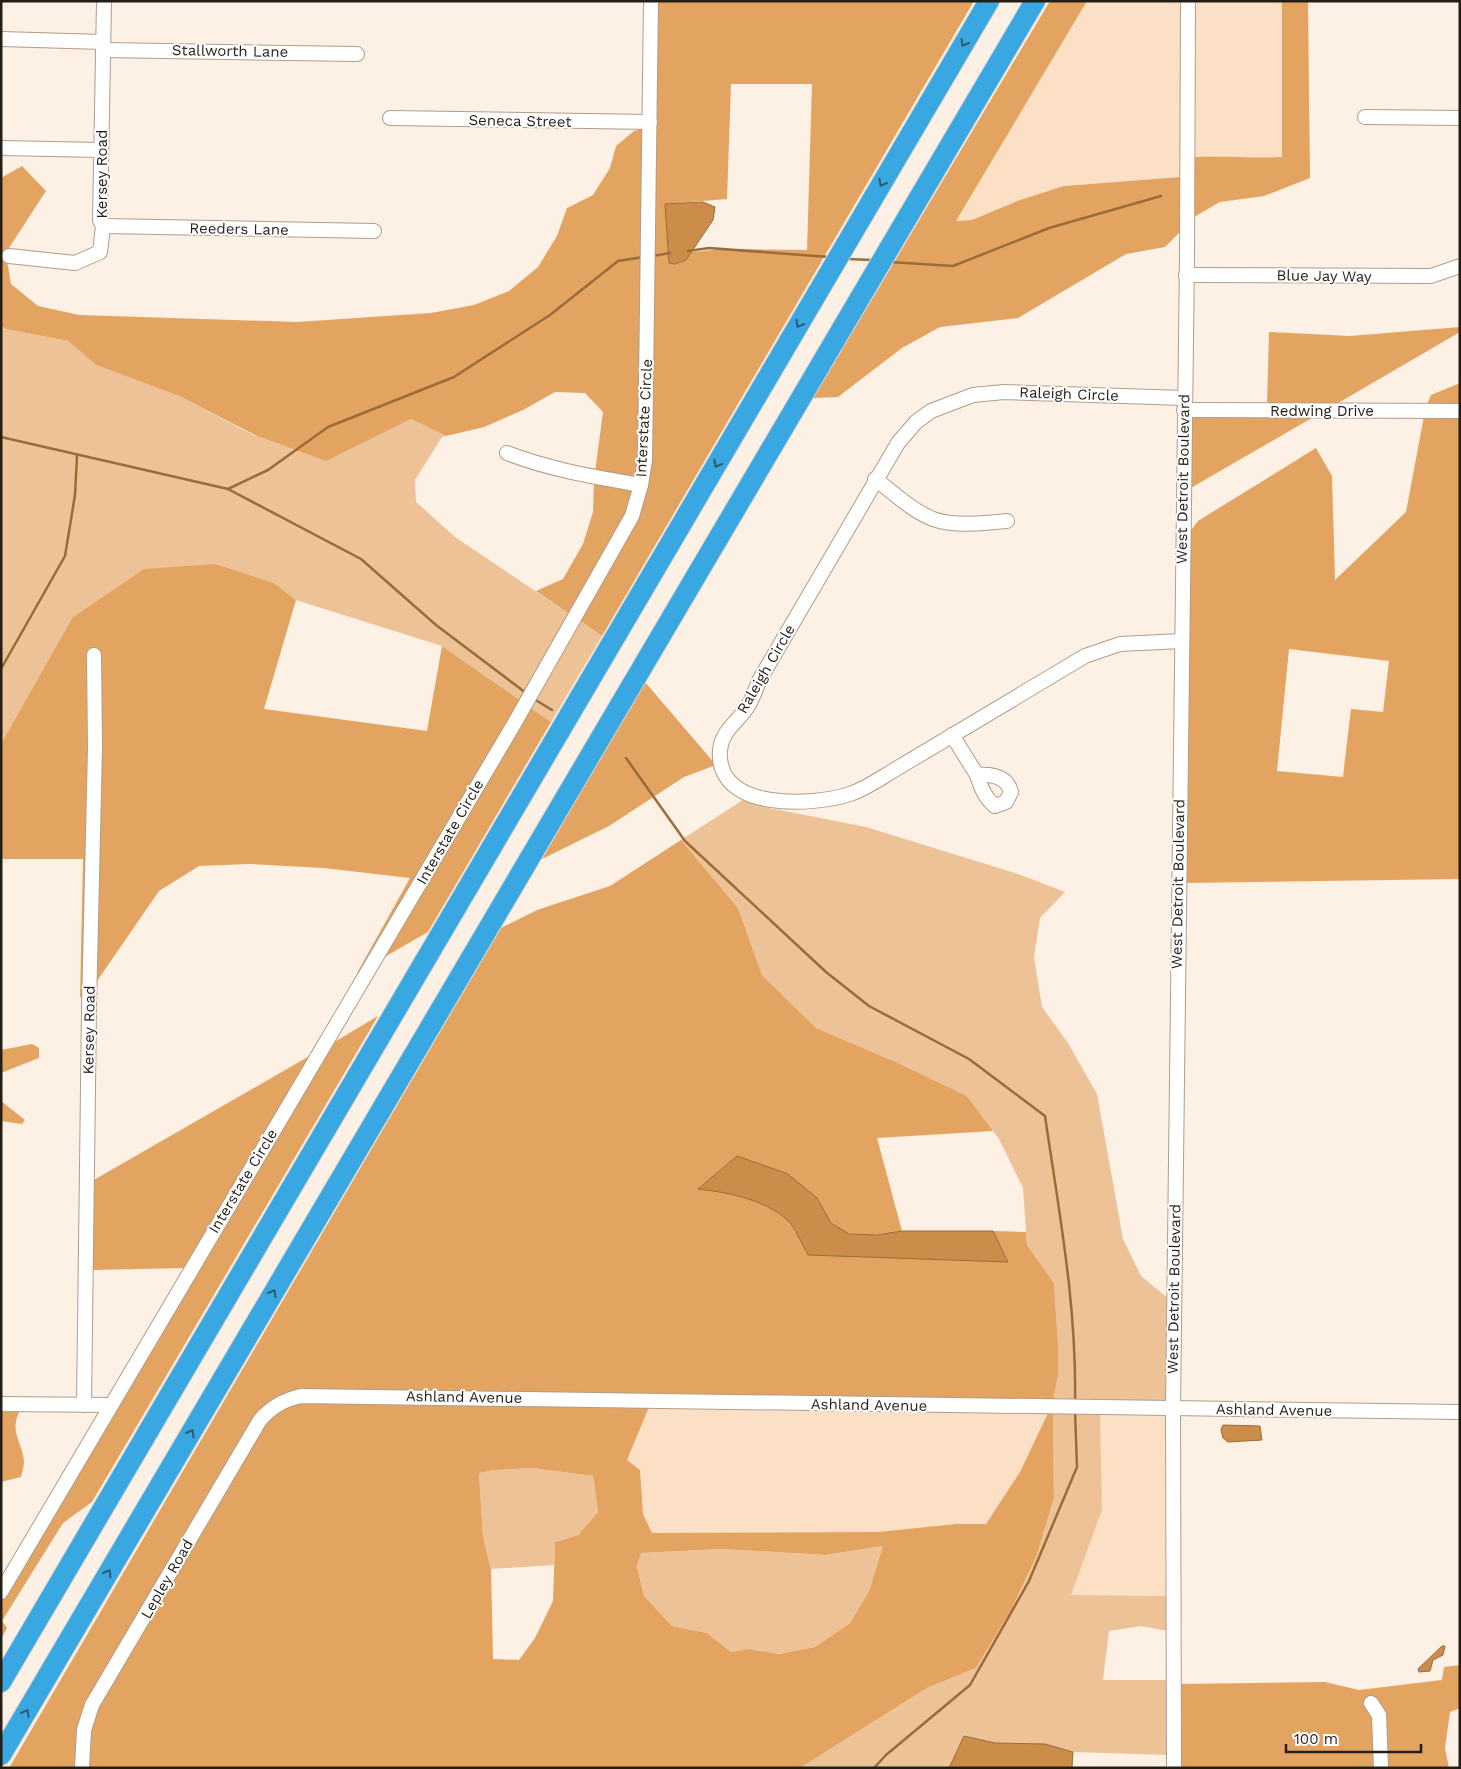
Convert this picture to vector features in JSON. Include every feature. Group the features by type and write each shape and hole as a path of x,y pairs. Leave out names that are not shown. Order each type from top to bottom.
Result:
{"highway":[{"path":"1,1682 989,1"},
{"path":"1,1756 1034,1"}],"street":[{"name":"Kersey Road","path":"9,256 75,263 100,252 103,226 100,220 104,1"},
{"name":"Interstate Circle","path":"1,1592 526,702 625,530 641,485 644,460 651,1"},
{"name":"West Detroit Boulevard","path":"1174,1768 1173,1409 1188,1"},
{"name":"Stallworth Lane","path":"1,39 103,46 357,54"},
{"path":"1365,117 1460,118"},
{"name":"Seneca Street","path":"390,118 650,122"},
{"path":"1,148 101,150"},
{"name":"Reeders Lane","path":"103,226 374,231"},
{"name":"Blue Jay Way","path":"1186,274 1431,276 1460,266"},
{"name":"Raleigh Circle","path":"1182,641 1137,642 1100,650 1085,656 865,787 840,797 815,800 769,800 747,794 729,779 720,763 721,743 724,735 747,707 760,679 875,479 898,443 916,422 937,408 973,395 1004,392 1184,404"},
{"name":"Redwing Drive","path":"1184,404 1460,412"},
{"path":"507,453 553,469 641,485"},
{"path":"875,479 923,514 934,519 958,522 1007,521"},
{"name":"Kersey Road","path":"84,1405 89,1008 95,757 94,655"},
{"path":"952,735 977,775"},
{"name":"Ashland Avenue","path":"280,1403 301,1396 310,1396 1460,1412"},
{"name":"Lepley Road","path":"82,1768 84,1730 92,1706 260,1420 280,1403"},
{"path":"1,1404 110,1405"},
{"path":"1371,1703 1379,1715 1381,1768"}],"shaded area":[{"path":"656,1 974,1 602,636 579,620 637,517","holes":["731,84 812,84 807,250 725,249 691,252 665,204 727,199"]},
{"path":"1050,1 1087,1 956,221 972,220 1020,200 1064,186 1181,177 1182,230 1165,247 1126,254 1018,318 940,327 902,348 838,397 813,398"},
{"path":"1087,1 1183,1 1181,177 1064,186 1020,200 972,220 956,221"},
{"path":"1193,1 1282,1 1282,157 1243,159 1216,156 1193,157"},
{"path":"1282,1 1308,1 1310,178 1264,196 1220,202 1194,217 1193,157 1282,157"},
{"path":"645,128 639,459 636,480 595,472 603,412 585,393 555,392 523,410 484,427 446,436 411,419 326,461 255,435 179,396 96,365 68,341 6,329 1,326 1,178 22,166 46,191 7,251 4,251 3,259 7,260 11,284 38,306 79,315 297,322 431,313 474,305 509,291 538,267 557,236 567,208 593,195 610,168 616,146 634,131"},
{"path":"703,202 715,207 713,220 686,260 675,264 669,263 665,204"},
{"path":"1,326 6,329 68,341 96,365 179,396 255,436 384,431 411,419 446,436 442,437 415,480 416,502 455,537 571,615 521,701 442,646 296,600 274,583 216,564 72,618 1,744"},
{"path":"1460,327 1460,332 1333,406 1267,406 1269,332 1350,336"},
{"path":"1460,383 1460,407 1426,407 1431,395"},
{"path":"1189,414 1317,415 1189,489"},
{"path":"1424,416 1460,416 1460,879 1184,883 1188,534 1198,521 1316,448 1332,476 1335,580 1406,512","holes":["1289,649 1389,661 1383,712 1351,709 1343,777 1277,771"]},
{"path":"594,482 634,489 627,515 571,615 536,591 563,579 583,544 593,512"},
{"path":"216,564 274,583 296,600 264,709 427,731 442,646 521,701 363,970 357,973 410,878 324,868 249,864 199,866 159,891 95,984 100,747 99,651 89,650 90,747 84,994 80,998 83,859 1,859 1,744 72,618 144,569"},
{"path":"579,620 602,636 551,722 529,707"},
{"path":"645,682 716,765 684,777 609,826 542,859"},
{"path":"529,707 551,722 428,932 381,959"},
{"path":"746,798 764,807 866,827 1018,874 1065,892 1040,918 1034,957 1042,1007 1068,1043 1097,1094 1123,1239 1141,1276 1169,1299 1168,1404 1053,1402 1058,1376 1054,1283 1027,1245 1023,1188 999,1139 967,1096 896,1062 816,1028 762,975 738,908 681,840"},
{"path":"681,840 738,908 762,975 816,1028 896,1062 967,1096 993,1131 877,1138 902,1231 864,1235 845,1232 831,1222 817,1198 699,1189 736,1195 772,1209 791,1224 808,1255 1008,1261 993,1231 1026,1232 1027,1245 1054,1283 1058,1376 1053,1402 281,1397 117,1652 77,1768 9,1768 501,928 537,910 610,886"},
{"path":"378,1016 92,1502 63,1523 2,1621 7,1628 1,1639 1,1601 331,1044"},
{"path":"32,1044 39,1048 39,1058 1,1073 1,1050"},
{"path":"313,1054 186,1268 93,1270 91,1260 92,1181"},
{"path":"1,1101 25,1120 22,1124 1,1121"},
{"path":"737,1156 788,1174 817,1198 831,1223 849,1234 877,1235 902,1231 993,1231 1008,1262 808,1255 791,1224 772,1209 735,1195 698,1189"},
{"path":"301,1401 649,1407 627,1460 640,1470 643,1514 652,1533 878,1532 956,1524 986,1524 1020,1472 1049,1411 1053,1411 1054,1498 1037,1555 1011,1610 976,1668 927,1688 800,1768 88,1768 88,1739 93,1715 270,1415","holes":["532,1468 593,1476 598,1512 578,1535 555,1542 553,1601 535,1638 519,1660 493,1659 491,1569 483,1537 479,1473","883,1546 869,1591 850,1623 815,1647 779,1654 750,1649 731,1652 707,1633 672,1626 644,1596 637,1567 641,1553 721,1549 825,1555"]},
{"path":"649,1407 1049,1411 1020,1472 986,1524 956,1524 878,1532 652,1534 643,1514 640,1470 626,1460"},
{"path":"1,1408 21,1409 17,1416 16,1429 24,1461 21,1477 1,1482"},
{"path":"1053,1411 1100,1411 1102,1510 1071,1595 1168,1596 1169,1631 1141,1626 1109,1631 1103,1680 1169,1680 1169,1755 1073,1752 1045,1744 995,1743 964,1736 949,1768 800,1768 927,1688 976,1668 1011,1610 1037,1555 1054,1498"},
{"path":"1100,1411 1168,1413 1168,1596 1070,1595 1102,1510"},
{"path":"1223,1425 1260,1426 1262,1440 1228,1442 1223,1438 1221,1430"},
{"path":"532,1468 593,1476 598,1512 578,1535 555,1542 554,1565 491,1569 483,1537 479,1473"},
{"path":"883,1546 869,1591 850,1623 815,1647 779,1654 751,1649 731,1652 707,1633 672,1626 644,1596 637,1567 641,1553 721,1549 825,1555"},
{"path":"1442,1646 1445,1646 1443,1655 1433,1660 1430,1671 1419,1672 1418,1669"},
{"path":"1460,1665 1460,1708 1450,1712 1445,1748 1449,1768 1180,1768 1179,1684 1325,1682 1359,1690 1442,1680 1444,1667"},
{"path":"964,1736 995,1743 1045,1744 1073,1752 1072,1768 949,1768"}],"waterway":[{"path":"890,262 953,266 1049,228 1161,196"},
{"path":"688,251 709,248 829,257"},
{"path":"653,256 670,253"},
{"path":"228,489 268,470 328,427 454,377 550,315 618,261 643,257"},
{"path":"847,259 872,260"},
{"path":"1,437 228,489 361,559 436,625 526,693"},
{"path":"1,669 65,556 75,495 77,456"},
{"path":"534,699 552,710"},
{"path":"626,758 685,841 826,972 869,1006 969,1059 1045,1116 1070,1295 1075,1367 1075,1403"},
{"path":"874,1768 886,1755 970,1685 1029,1581 1077,1467 1075,1411"}]}
